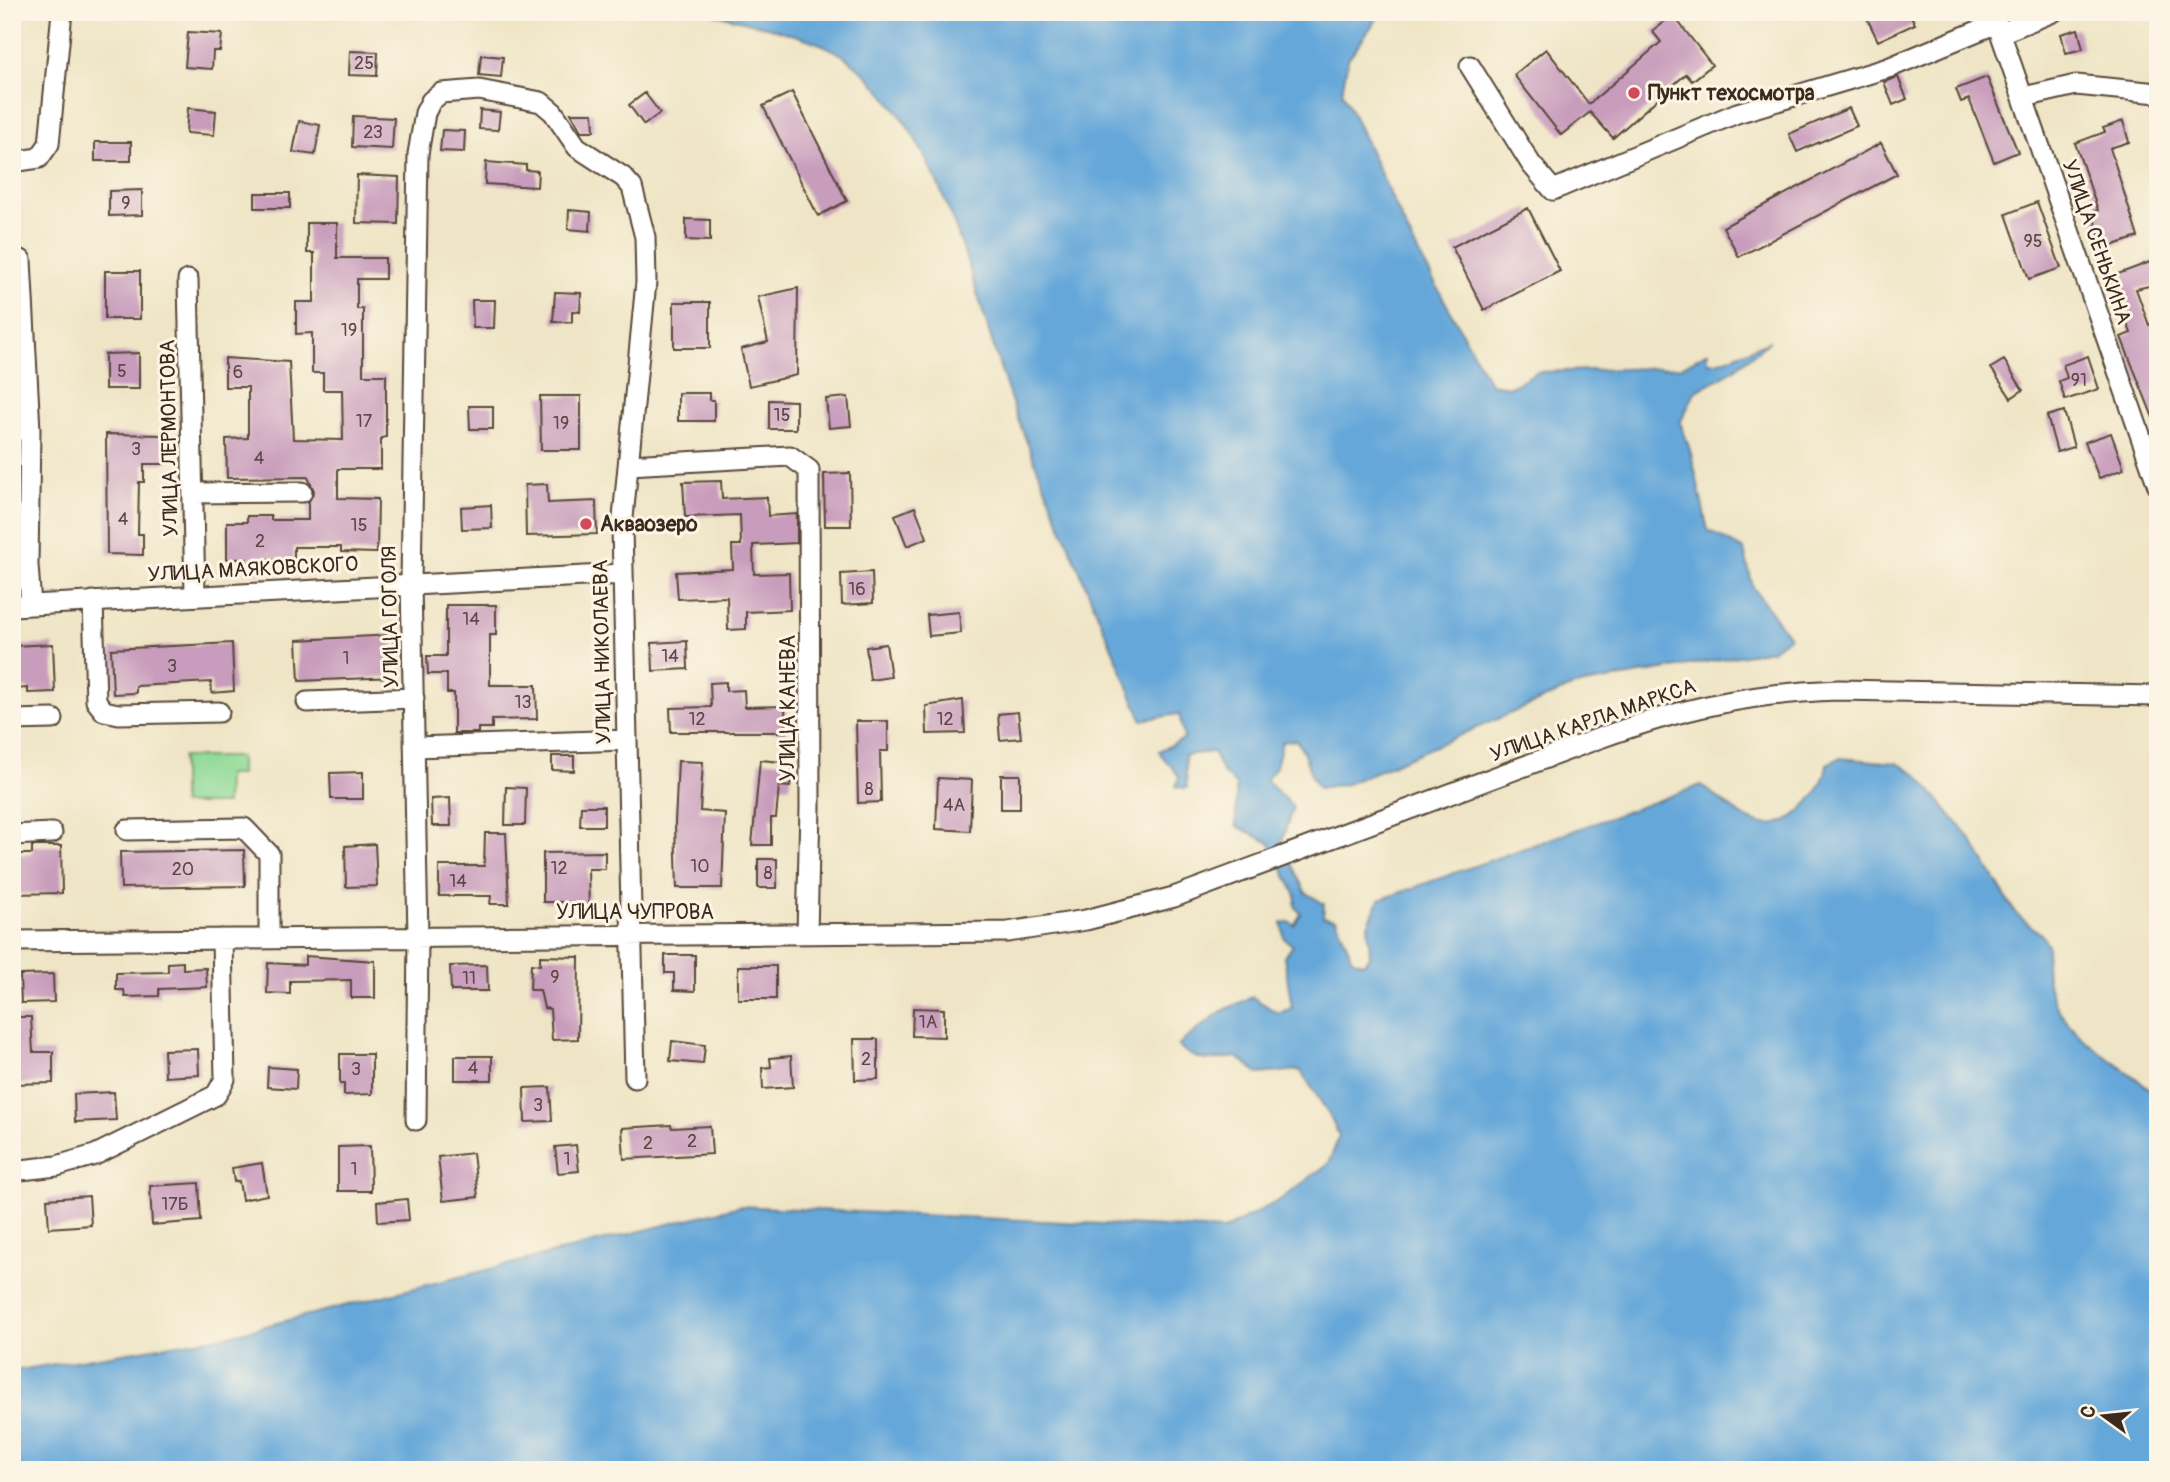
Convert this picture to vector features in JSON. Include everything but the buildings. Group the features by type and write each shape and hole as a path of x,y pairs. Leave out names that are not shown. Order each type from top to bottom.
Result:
{"street":[{"path":"12,162 26,163 39,158 49,144 62,12"},
{"path":"1470,66 1531,164 1553,190 1737,113 1888,68 1997,23 2053,12"},
{"name":"УЛИЦА СЕНЬКИНА","path":"1997,23 2157,480"},
{"path":"2024,97 2076,85 2158,93"},
{"name":"УЛИЦА ГОГОЛЯ","path":"416,1121 418,937 411,583 418,154 425,113 431,101 441,93 457,90 479,90 541,102 553,112 577,147 623,177 632,187"},
{"name":"УЛИЦА НИКОЛАЕВА","path":"632,187 645,237 646,282 622,528 634,934 635,1077"},
{"path":"12,260 21,260 22,605"},
{"name":"УЛИЦА ЛЕРМОНТОВА","path":"188,280 195,595"},
{"name":"УЛИЦА КАНЕВА","path":"629,465 790,456 809,470 810,807 807,934"},
{"path":"193,493 302,492"},
{"name":"УЛИЦА МАЯКОВСКОГО","path":"22,605 623,574"},
{"path":"93,601 96,701 104,711 119,714 219,712"},
{"name":"УЛИЦА КАРЛА МАРКСА","path":"1248,869 1649,720 1711,703 1790,692 1838,690 2158,695"},
{"path":"307,702 414,698"},
{"path":"12,720 52,719"},
{"path":"415,747 627,740"},
{"path":"127,830 244,828 268,855 269,938"},
{"path":"12,835 52,834"},
{"name":"УЛИЦА ЧУПРОВА","path":"12,941 634,934 965,934 1047,927 1133,909 1248,869"},
{"path":"12,1171 57,1166 95,1155 216,1095 225,1079 222,939"}],"green space":[{"path":"182,757 240,757 240,775 227,775 226,804 182,804"}],"water":[{"path":"708,12 1382,12 1348,59 1342,91 1412,241 1490,384 1510,387 1537,372 1681,367 1708,352 1708,362 1718,362 1770,341 1732,371 1695,392 1680,423 1693,462 1708,530 1744,550 1753,587 1789,637 1771,650 1574,686 1347,784 1318,788 1300,745 1296,740 1282,742 1276,767 1266,780 1293,807 1282,841 1305,892 1324,904 1323,917 1336,919 1353,960 1364,963 1370,956 1368,925 1379,900 1701,785 1751,820 1763,824 1777,824 1790,819 1804,807 1819,787 1827,764 1840,758 1897,763 1918,775 1970,838 2016,914 2042,935 2048,945 2046,972 2052,996 2063,1016 2078,1034 2097,1050 2158,1095 2158,1470 12,1470 12,1371 221,1337 740,1206 1224,1230 1280,1200 1329,1163 1339,1135 1300,1070 1259,1074 1237,1057 1205,1060 1192,1056 1178,1045 1220,1012 1252,997 1278,1013 1292,1008 1284,956 1293,946 1284,938 1282,923 1290,922 1294,925 1301,914 1295,906 1296,896 1270,843 1236,826 1236,785 1223,773 1213,752 1185,755 1187,788 1176,787 1179,777 1159,751 1184,739 1179,714 1142,720 1019,422 955,227 936,178 912,133 883,93 848,59 835,51 801,37"}],"place":[{"name":"Пункт техосмотра","path":"1634,93"},
{"name":"Акваозеро","path":"586,524"}]}
